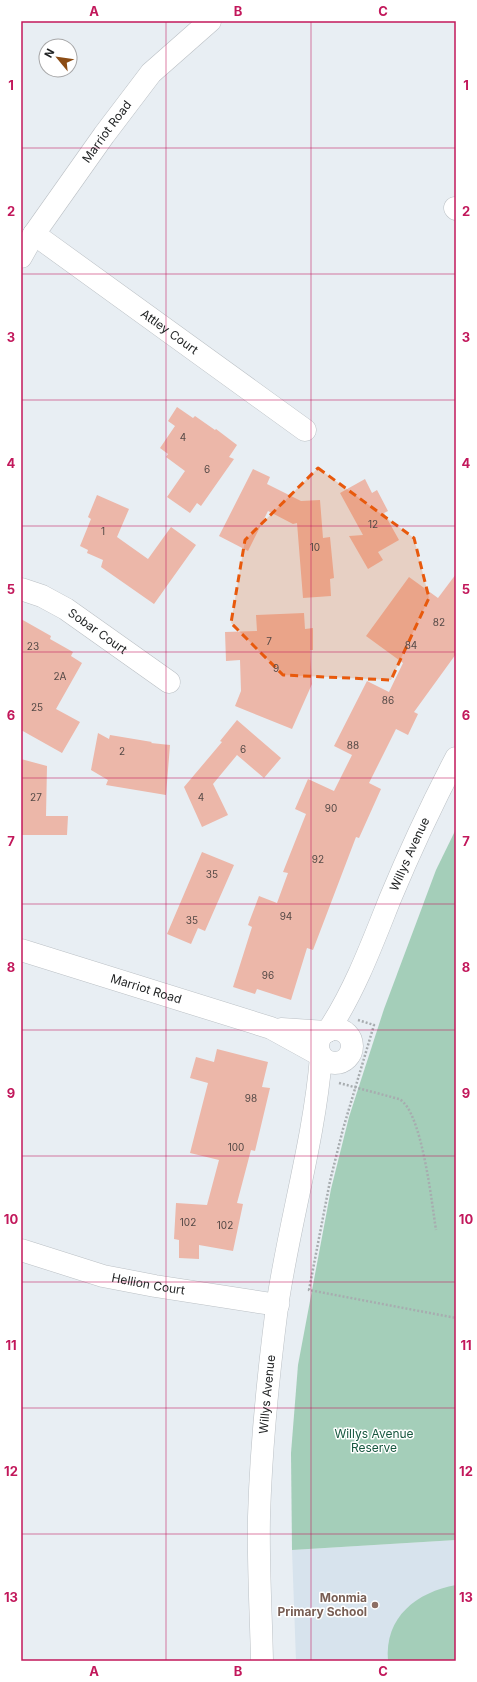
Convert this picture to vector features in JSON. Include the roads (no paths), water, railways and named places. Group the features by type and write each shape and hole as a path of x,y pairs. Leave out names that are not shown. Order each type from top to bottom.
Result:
{"street":[{"name":"Marriot Road","path":"21,257 34,234 104,135 151,72 210,21"},
{"name":"Attley Court","path":"34,234 305,430"},
{"name":"Sobar Court","path":"21,589 42,596 66,609 169,682"},
{"name":"Willys Avenue","path":"327,1031 355,983 369,954 418,835 456,758"},
{"name":"Marriot Road","path":"21,950 271,1028 320,1056"},
{"name":"Willys Avenue","path":"312,1131 349,1049 352,1018 369,954"},
{"name":"Marriot Road","path":"271,1028 327,1031"},
{"path":"338,1029 348,1034 349,1049 336,1064 331,1063 320,1056 318,1050 319,1039 327,1031 338,1029"},
{"name":"Willys Avenue","path":"262,1661 259,1518 266,1406 278,1305 288,1244 312,1131 320,1056"},
{"name":"Hellion Court","path":"21,1250 103,1276 155,1286 278,1305"}],"place":[{"name":"Monmia Primary School","path":"375,1605"}],"park label":[{"name":"Willys Avenue Reserve","path":"374,1441"}]}
